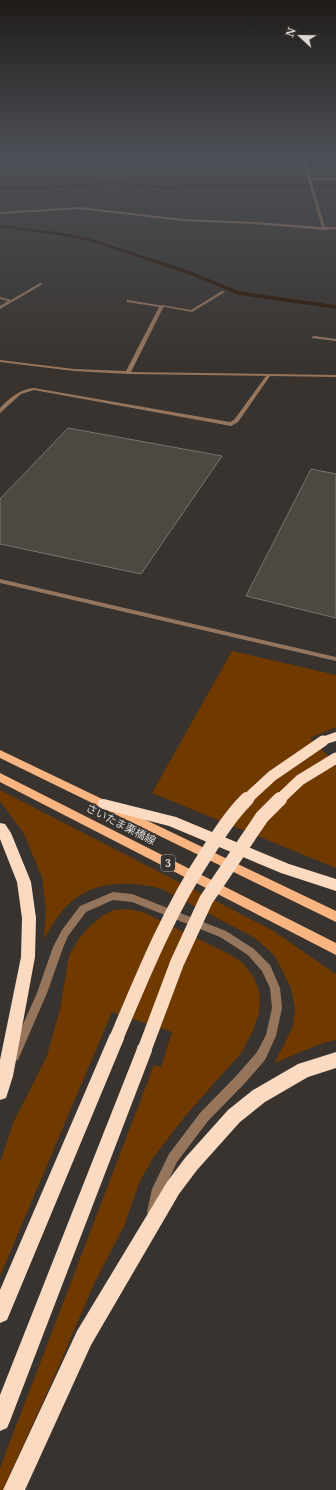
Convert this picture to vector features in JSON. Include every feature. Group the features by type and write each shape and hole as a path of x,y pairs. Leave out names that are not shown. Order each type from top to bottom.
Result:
{"highway":[{"path":"0,1313 153,951 181,895 217,835 244,801 276,772 330,739"},
{"path":"0,1421 144,1051 176,963 206,900 262,817 300,780 336,758"},
{"path":"104,804 171,821 286,869 336,886"},
{"path":"0,828 6,837 24,882 29,918 28,957 5,1076 0,1092"},
{"path":"14,1490 84,1338 172,1188 191,1164 234,1116 259,1096 280,1082 304,1070 336,1060"}],"main road":[{"name":"さいたま栗橋線","path":"0,754 336,917"},
{"name":"さいたま栗橋線","path":"0,777 336,949"}],"street":[{"path":"284,226 324,229 336,228"},
{"path":"0,308 41,284"},
{"path":"128,301 192,311 223,292"},
{"path":"0,298 12,301"},
{"path":"128,373 162,306"},
{"path":"314,337 336,340"},
{"path":"0,361 74,370 128,373 336,376"},
{"path":"0,411 25,389 34,389 230,424 236,421 269,375"},
{"path":"0,581 336,660"},
{"path":"5,1076 42,993 58,947 65,932 83,909 113,896 132,898 223,934 251,952 266,968 275,988 277,1008 271,1036 261,1056 241,1080 204,1117 173,1158 158,1189 149,1225"}],"shaded area":[{"path":"232,651 336,675 336,727 310,738 336,764 336,868 152,793"},
{"path":"0,790 272,930 336,974 336,1040 323,1043 274,1063 293,1026 295,1008 291,988 274,955 255,938 162,889 151,886 115,884 92,890 81,895 63,910 44,939 46,910 42,877 24,834 0,801"},
{"path":"127,909 143,912 231,955 244,964 254,978 260,994 259,1013 253,1030 242,1052 186,1115 153,1158 140,1181 124,1226 94,1284 3,1490 0,1490 0,1468 154,1065 161,1067 172,1032 112,1012 0,1276 0,1163 14,1121 47,1056 60,1009 69,956 78,940 88,928 102,916 114,910"}],"building":[{"path":"68,428 222,456 141,574 0,544 0,499"},
{"path":"311,469 336,474 336,618 246,596"}],"waterway":[{"path":"0,226 61,234 91,240 190,273 239,293 336,307"}]}
